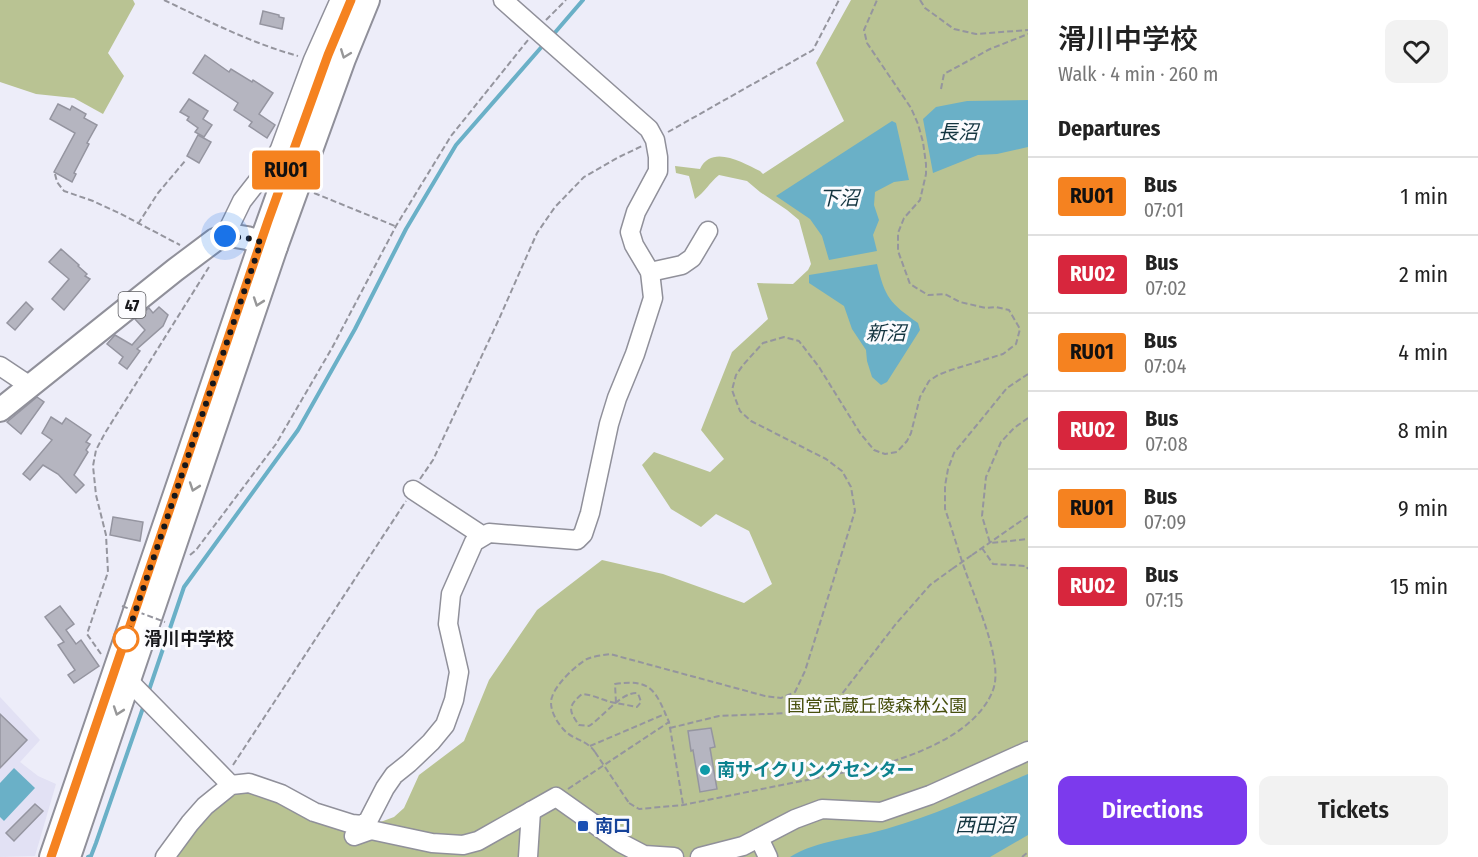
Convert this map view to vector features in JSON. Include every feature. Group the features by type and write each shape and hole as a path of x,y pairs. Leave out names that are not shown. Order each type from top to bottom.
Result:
{"main road":[{"path":"64,856 135,687 324,65 351,0"},
{"path":"269,245 368,0"},
{"path":"225,236 247,238 269,245"},
{"name":"47","path":"0,410 201,261 214,240 225,236"}],"street":[{"path":"225,236 242,201 280,149 312,60 340,0"},
{"path":"165,857 190,823 225,785 249,783 281,794 314,812 352,824 362,825 368,821 394,775 409,763 445,725 454,700 459,672 448,624 451,594 474,542 489,533 577,540 583,534 590,513 609,424 653,298 650,272 634,245 630,232 636,212 658,171 658,157 655,140 649,129 503,0"},
{"path":"650,272 682,265 692,258 708,231"},
{"path":"0,366 30,386"},
{"path":"413,490 483,536"},
{"path":"135,687 225,785 267,796 354,837 371,830 432,843 463,845 478,841 556,797 636,851 644,855 674,857"},
{"path":"699,857 743,846 795,819 822,810 881,812 930,795 1028,751"},
{"path":"528,857 531,811"},
{"path":"759,838 768,857"}],"path":[{"path":"164,0 244,38 312,60"},
{"path":"190,555 276,444 332,348 396,226 451,136 536,30 566,0"},
{"path":"225,785 433,460 537,233 555,207 584,177 655,140 813,50 839,0"},
{"path":"877,0 864,30 867,44 911,108 923,142 926,164 920,200 904,218 898,233 898,251 910,284 928,295 945,294 960,302 1009,310 1020,329 1016,344 1003,354 951,370 929,381 920,397 908,441 897,452 885,454 874,450 860,433 819,367 799,341 784,337 763,344 743,364 736,375 732,390 740,411 751,421 826,459 842,471 851,488 855,511 806,671 795,692 781,698 765,696 610,654 587,659 562,680 552,698 553,714 566,733 590,746 629,803 639,809 683,805 881,765 902,759 940,742 972,721 994,689 996,672 992,646 945,509 945,486 954,453 1007,388 1028,374"},
{"path":"920,0 925,8 954,29 976,34 1028,30"},
{"path":"941,89 944,74 990,49 1028,34"},
{"path":"138,224 158,193 184,161"},
{"path":"55,174 57,182 64,191 119,213 181,246 201,261 96,450 93,466 96,495 106,535 108,572 87,634 107,661 135,687"},
{"path":"306,190 396,226"},
{"path":"990,543 982,516 986,477 1000,442 1028,418"},
{"path":"670,728 718,716 811,712 838,699 895,625 930,585 1028,516"},
{"path":"990,543 1028,539"},
{"path":"982,548 993,564 1026,566 1028,569"},
{"path":"122,606 165,622"},
{"path":"616,703 615,684 640,683 653,691 669,722 683,805"},
{"path":"616,703 589,726 579,725 572,716 570,708 582,694 595,695 605,701 616,703 637,707 641,702 637,693 632,693 616,703"},
{"path":"590,746 665,714"},
{"path":"556,797 669,722"},
{"path":"1022,857 1028,852"}],"shaded area":[{"path":"0,697 40,740 20,762 38,776 56,784 35,856 0,857"}],"green space":[{"path":"0,0 133,0 135,4 108,53 124,76 103,114 74,98 36,94 0,82"},
{"name":"国営武蔵丘陵森林公園","path":"851,0 1028,0 1028,857 171,857 185,836 232,790 249,787 375,824 394,817 404,808 419,775 464,741 489,680 537,610 602,560 663,574 744,603 772,584 749,531 716,514 701,527 671,509 642,465 654,452 710,472 724,459 701,430 732,352 768,319 757,283 793,284 811,264 799,220 747,181 719,175 695,199 689,176 676,173 675,166 700,169 705,162 720,157 737,160 763,174 844,121 816,63"}],"water":[{"name":"長沼","path":"1028,100 1028,147 997,154 978,155 933,173 923,119 936,107 967,101"},
{"name":"下沼","path":"892,121 896,123 909,180 894,182 875,192 874,205 879,220 873,235 877,251 829,260 822,236 810,219 776,196"},
{"name":"新沼","path":"877,264 890,299 918,323 920,330 887,382 881,385 872,377 866,350 852,329 844,306 809,283 809,275"},
{"path":"14,768 35,788 4,821 0,817 0,783"},
{"name":"西田沼","path":"1028,774 1028,835 990,857 790,857 824,843 874,832 922,817"}],"building":[{"path":"263,11 284,18 282,29 260,24"},
{"path":"205,55 229,72 231,69 273,93 259,114 275,125 267,138 249,126 252,122 234,110 238,103 193,73"},
{"path":"189,99 208,111 203,119 212,125 204,137 195,132 198,128 187,120 189,117 180,112"},
{"path":"58,104 70,110 72,106 86,114 84,118 97,125 87,143 89,144 74,173 76,174 72,182 54,172 75,133 50,119"},
{"path":"198,135 211,142 199,163 187,156"},
{"path":"61,249 79,265 87,274 85,276 90,279 64,310 52,299 69,279 49,262"},
{"path":"26,302 33,309 15,330 7,323"},
{"path":"159,307 168,315 163,326 137,349 140,351 127,369 119,363 123,357 107,344 115,335 132,345 145,330 135,319 149,308 153,313"},
{"path":"37,397 44,402 21,434 7,422"},
{"path":"51,417 62,424 66,418 91,435 86,442 90,444 86,450 88,452 74,475 84,485 76,493 58,474 43,465 30,480 23,474 52,440 42,433"},
{"path":"113,517 143,522 140,541 110,535"},
{"path":"60,606 74,624 66,630 76,644 81,640 99,666 74,683 68,675 75,670 58,645 64,642 45,617"},
{"path":"0,714 27,740 0,768"},
{"name":"南サイクリングセンター","path":"711,728 715,747 710,748 717,789 700,792 688,731"},
{"path":"35,804 43,811 14,841 6,833"}],"waterway":[{"path":"552,36 583,0"},
{"path":"148,693 184,587 298,430 355,329 406,229 456,145 545,43"},
{"path":"88,857 91,856 96,843 144,705"}],"bus line":[{"name":"RU01","path":"51,857 268,221 328,55 351,0"}],"place":[{"name":"滑川中学校","path":"126,639"},
{"name":"南サイクリングセンター","path":"705,770"},
{"name":"南口","path":"583,826"}],"route":[{"path":"126,639 261,242 225,236"}]}
